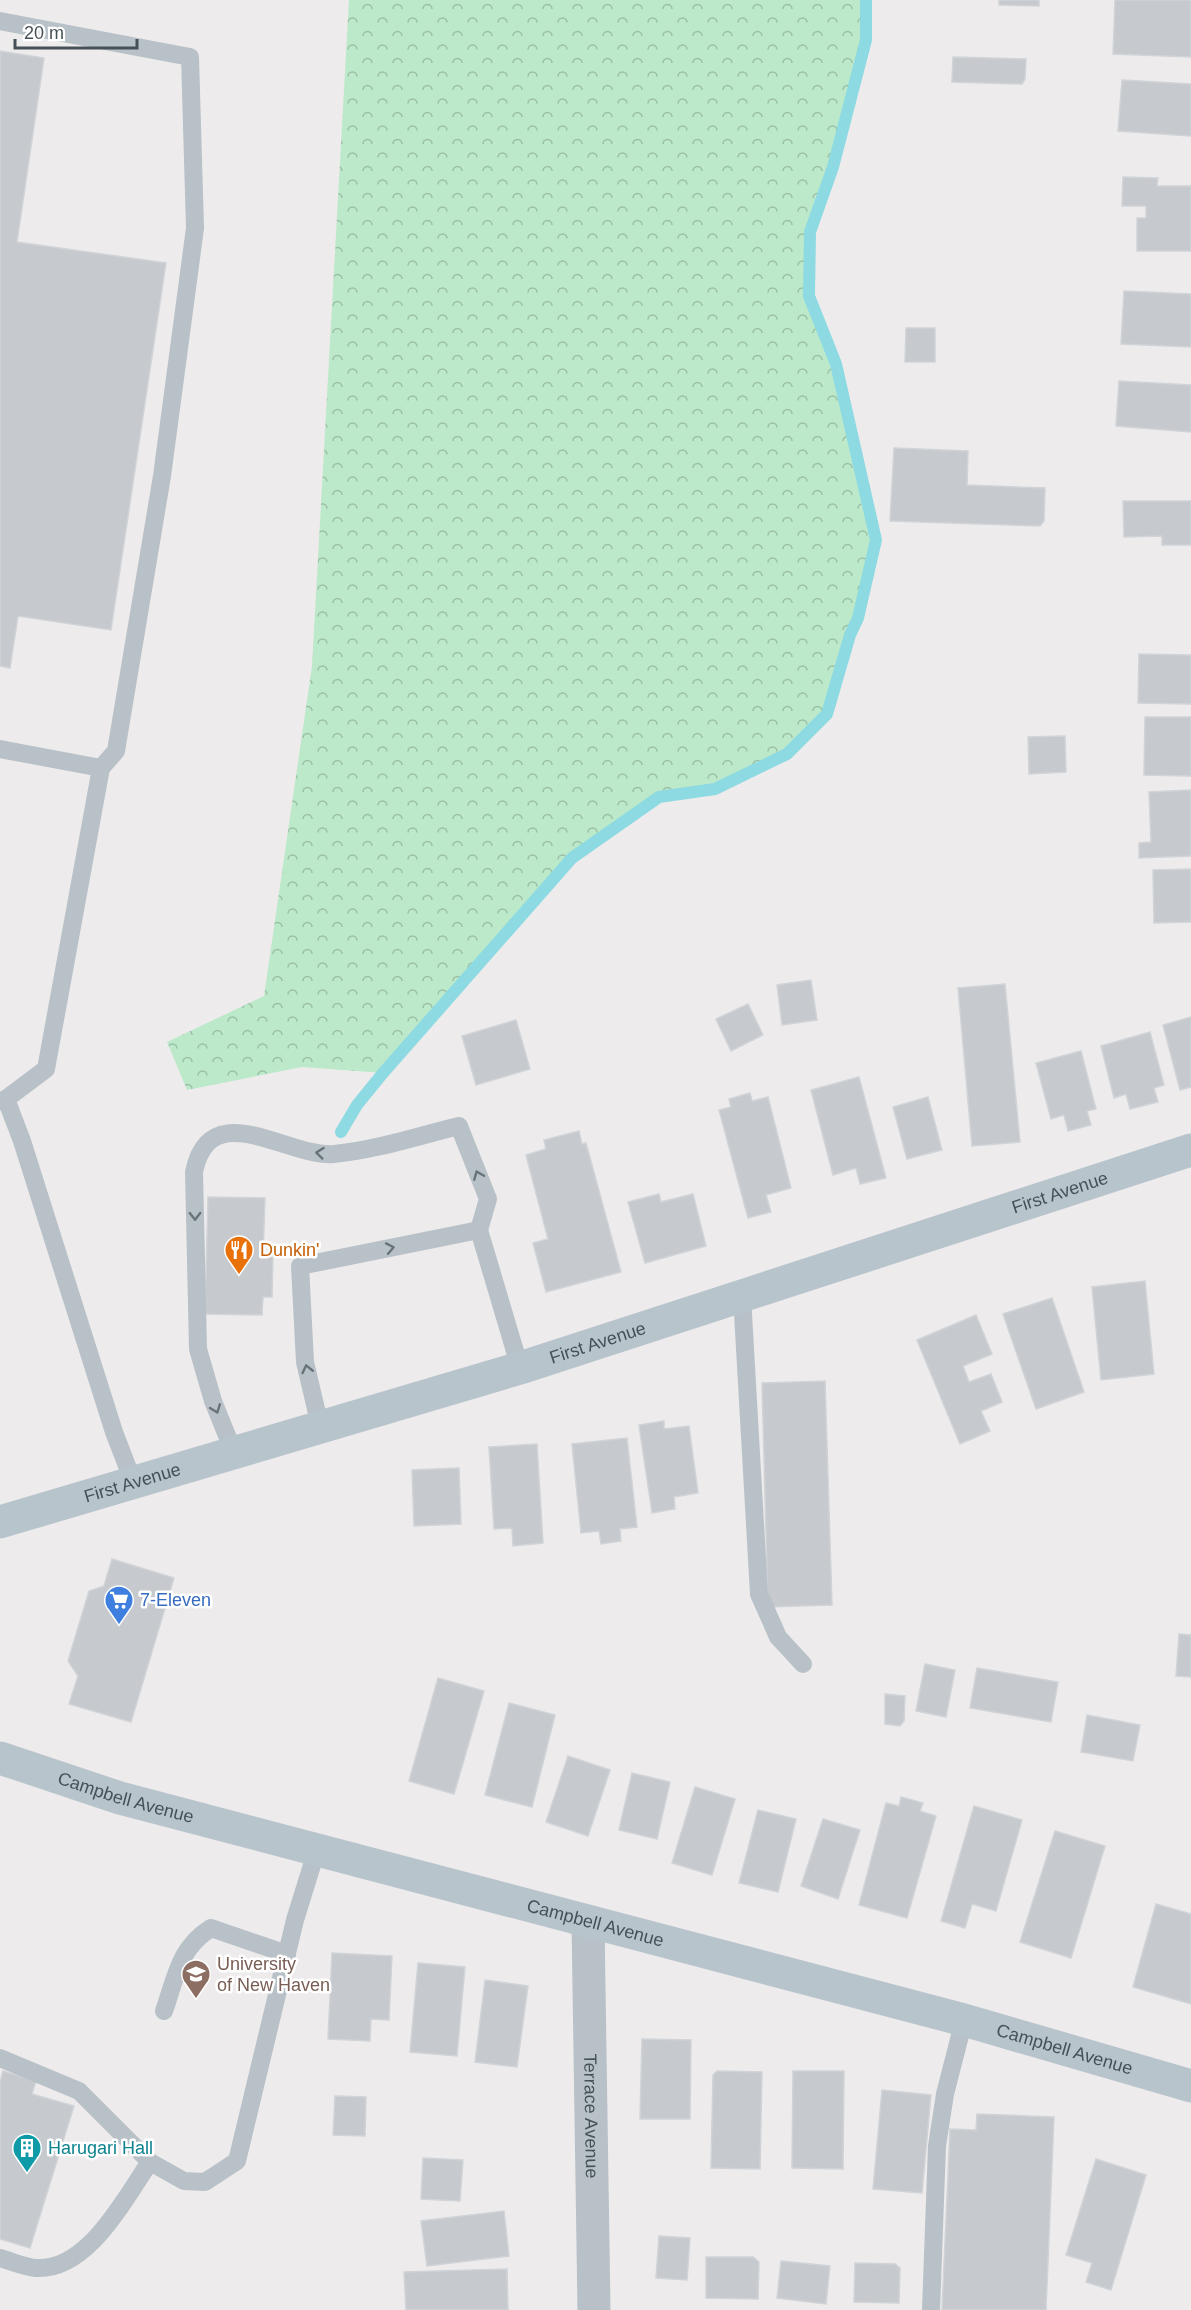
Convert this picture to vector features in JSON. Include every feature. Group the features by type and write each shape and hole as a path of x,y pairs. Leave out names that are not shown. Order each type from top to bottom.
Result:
{"main road":[{"name":"First Avenue","path":"0,1522 520,1368 1191,1150"},
{"name":"Campbell Avenue","path":"0,1758 120,1798 964,2020 1191,2086"}],"street":[{"name":"Terrace Avenue","path":"588,1922 594,2310"}],"lane":[{"path":"0,21 190,57 195,228 162,476 116,752 101,768 46,1069 3,1100 22,1141 114,1432 134,1484"},
{"path":"0,749 101,768"},
{"path":"234,1453 211,1396 198,1349 194,1172 204,1146 222,1135 245,1132 299,1149 333,1154 459,1126 488,1199 479,1230 520,1368"},
{"path":"320,1426 305,1362 300,1266 479,1230"},
{"path":"742,1296 759,1594 778,1636 803,1664"},
{"path":"0,2058 79,2091 150,2162 184,2181 205,2182 237,2161 287,1954 316,1849"},
{"path":"164,2011 185,1950 197,1937 212,1928 287,1954"},
{"path":"931,2310 937,2146 945,2094 964,2020"},
{"path":"0,2258 36,2268 67,2261 94,2241 150,2162"}],"green space":[{"path":"349,0 866,0 866,40 833,167 810,232 809,296 836,364 876,540 858,618 827,714 787,754 715,789 659,797 572,858 383,1073 302,1067 187,1090 167,1042 264,996 312,666"}],"building":[{"path":"999,0 1039,0 1039,6 999,5"},
{"path":"1115,0 1191,0 1191,57 1113,54"},
{"path":"0,51 44,58 17,242 166,263 111,630 18,616 10,668 0,666"},
{"path":"953,57 1026,59 1025,79 1022,84 952,82"},
{"path":"1122,80 1191,84 1191,136 1118,131"},
{"path":"1123,177 1158,178 1157,186 1191,186 1191,251 1137,251 1137,218 1146,218 1146,206 1122,206"},
{"path":"1124,291 1191,294 1191,347 1121,344"},
{"path":"906,328 935,328 935,362 905,362"},
{"path":"1119,381 1191,385 1191,432 1116,426"},
{"path":"894,448 968,451 967,485 1045,488 1044,521 1040,526 890,521"},
{"path":"1123,501 1191,501 1191,545 1162,545 1162,536 1124,537"},
{"path":"1139,654 1191,655 1191,704 1138,703"},
{"path":"1145,717 1191,717 1191,776 1144,775"},
{"path":"1065,736 1066,772 1029,774 1028,737"},
{"path":"1191,790 1191,856 1139,858 1139,843 1151,842 1149,792"},
{"path":"1191,869 1191,922 1154,923 1153,870"},
{"path":"811,980 817,1020 782,1025 777,985"},
{"path":"1005,984 1020,1142 972,1146 958,988"},
{"path":"748,1004 763,1035 731,1051 716,1019"},
{"path":"1191,1017 1191,1087 1180,1090 1163,1025"},
{"path":"516,1020 530,1069 476,1085 462,1036"},
{"path":"1150,1032 1164,1085 1154,1088 1158,1102 1130,1109 1126,1094 1114,1098 1101,1046"},
{"path":"1081,1051 1096,1109 1087,1111 1091,1125 1068,1131 1064,1115 1051,1119 1036,1063"},
{"path":"859,1077 886,1178 860,1184 856,1168 833,1175 811,1090"},
{"path":"750,1093 752,1101 768,1097 791,1188 766,1195 771,1212 748,1218 719,1110 731,1107 729,1099"},
{"path":"928,1097 942,1150 907,1159 893,1107"},
{"path":"579,1131 582,1144 586,1143 621,1272 546,1292 533,1243 548,1239 526,1155 546,1149 544,1140"},
{"path":"659,1194 661,1202 693,1194 706,1246 645,1263 628,1202"},
{"name":"Dunkin'","path":"208,1197 265,1198 263,1255 273,1255 272,1297 263,1297 262,1315 205,1314"},
{"path":"1145,1281 1154,1374 1101,1380 1092,1287"},
{"path":"1052,1298 1084,1392 1036,1409 1003,1314"},
{"path":"976,1315 992,1354 963,1366 969,1382 991,1374 1002,1402 981,1411 990,1431 960,1444 917,1340"},
{"path":"825,1381 832,1605 768,1607 762,1383"},
{"path":"664,1421 664,1429 689,1426 698,1493 674,1497 675,1509 652,1513 639,1425"},
{"path":"627,1438 637,1527 620,1529 621,1541 601,1544 599,1531 581,1533 572,1444"},
{"path":"537,1444 543,1543 513,1546 512,1528 494,1529 489,1447"},
{"path":"459,1468 461,1524 414,1526 412,1470"},
{"name":"7-Eleven","path":"112,1559 174,1578 131,1722 69,1704 78,1676 68,1661 89,1591 104,1586"},
{"path":"1179,1634 1191,1635 1191,1677 1176,1676"},
{"path":"925,1664 955,1670 946,1717 916,1711"},
{"path":"977,1668 1058,1682 1051,1722 970,1708"},
{"path":"438,1678 484,1691 454,1794 409,1781"},
{"path":"885,1694 905,1696 904,1721 900,1726 885,1724"},
{"path":"509,1703 555,1715 532,1807 485,1795"},
{"path":"1087,1715 1140,1725 1133,1761 1081,1752"},
{"path":"568,1756 610,1770 588,1836 546,1822"},
{"path":"632,1773 670,1782 657,1839 619,1830"},
{"path":"695,1787 735,1799 712,1875 672,1863"},
{"path":"901,1797 923,1803 920,1811 936,1816 907,1918 859,1905 886,1803 899,1806"},
{"path":"974,1806 1022,1820 996,1911 972,1904 965,1928 941,1921"},
{"path":"758,1810 796,1819 778,1892 739,1883"},
{"path":"823,1819 860,1830 838,1899 801,1886"},
{"path":"1055,1831 1105,1846 1071,1958 1020,1942"},
{"path":"1156,1904 1191,1914 1191,2004 1133,1987"},
{"path":"332,1953 392,1956 389,2020 371,2019 370,2041 328,2039"},
{"path":"418,1963 465,1967 457,2056 410,2052"},
{"path":"485,1980 528,1986 517,2067 475,2062"},
{"path":"642,2039 691,2040 690,2119 640,2119"},
{"name":"Harugari Hall","path":"3,2071 36,2081 32,2094 74,2106 30,2248 0,2239 0,2082"},
{"path":"717,2071 762,2072 760,2169 711,2168 713,2075"},
{"path":"793,2071 844,2071 843,2169 792,2168"},
{"path":"882,2090 931,2095 922,2193 873,2189"},
{"path":"335,2096 366,2097 365,2136 333,2135"},
{"path":"977,2114 1054,2117 1046,2310 942,2310 950,2129 976,2130"},
{"path":"423,2158 463,2160 460,2201 421,2199"},
{"path":"1096,2159 1146,2175 1111,2290 1086,2282 1092,2263 1066,2255"},
{"path":"504,2211 509,2256 427,2266 421,2221"},
{"path":"659,2236 690,2238 687,2280 656,2278"},
{"path":"706,2257 753,2257 759,2262 758,2299 706,2298"},
{"path":"781,2261 830,2266 826,2304 777,2298"},
{"path":"855,2263 895,2264 900,2268 899,2303 854,2302"},
{"path":"507,2269 508,2310 406,2310 404,2272"}],"waterway":[{"path":"341,1132 357,1105 383,1073 572,858 659,797 715,789 787,754 827,714 850,635 858,618 876,540 836,364 809,296 810,232 833,167 866,40 866,0"}],"place":[{"name":"Dunkin'","path":"239,1276"},
{"name":"7-Eleven","path":"119,1626"},
{"name":"University of New Haven","path":"196,2000"},
{"name":"Harugari Hall","path":"27,2174"}]}
